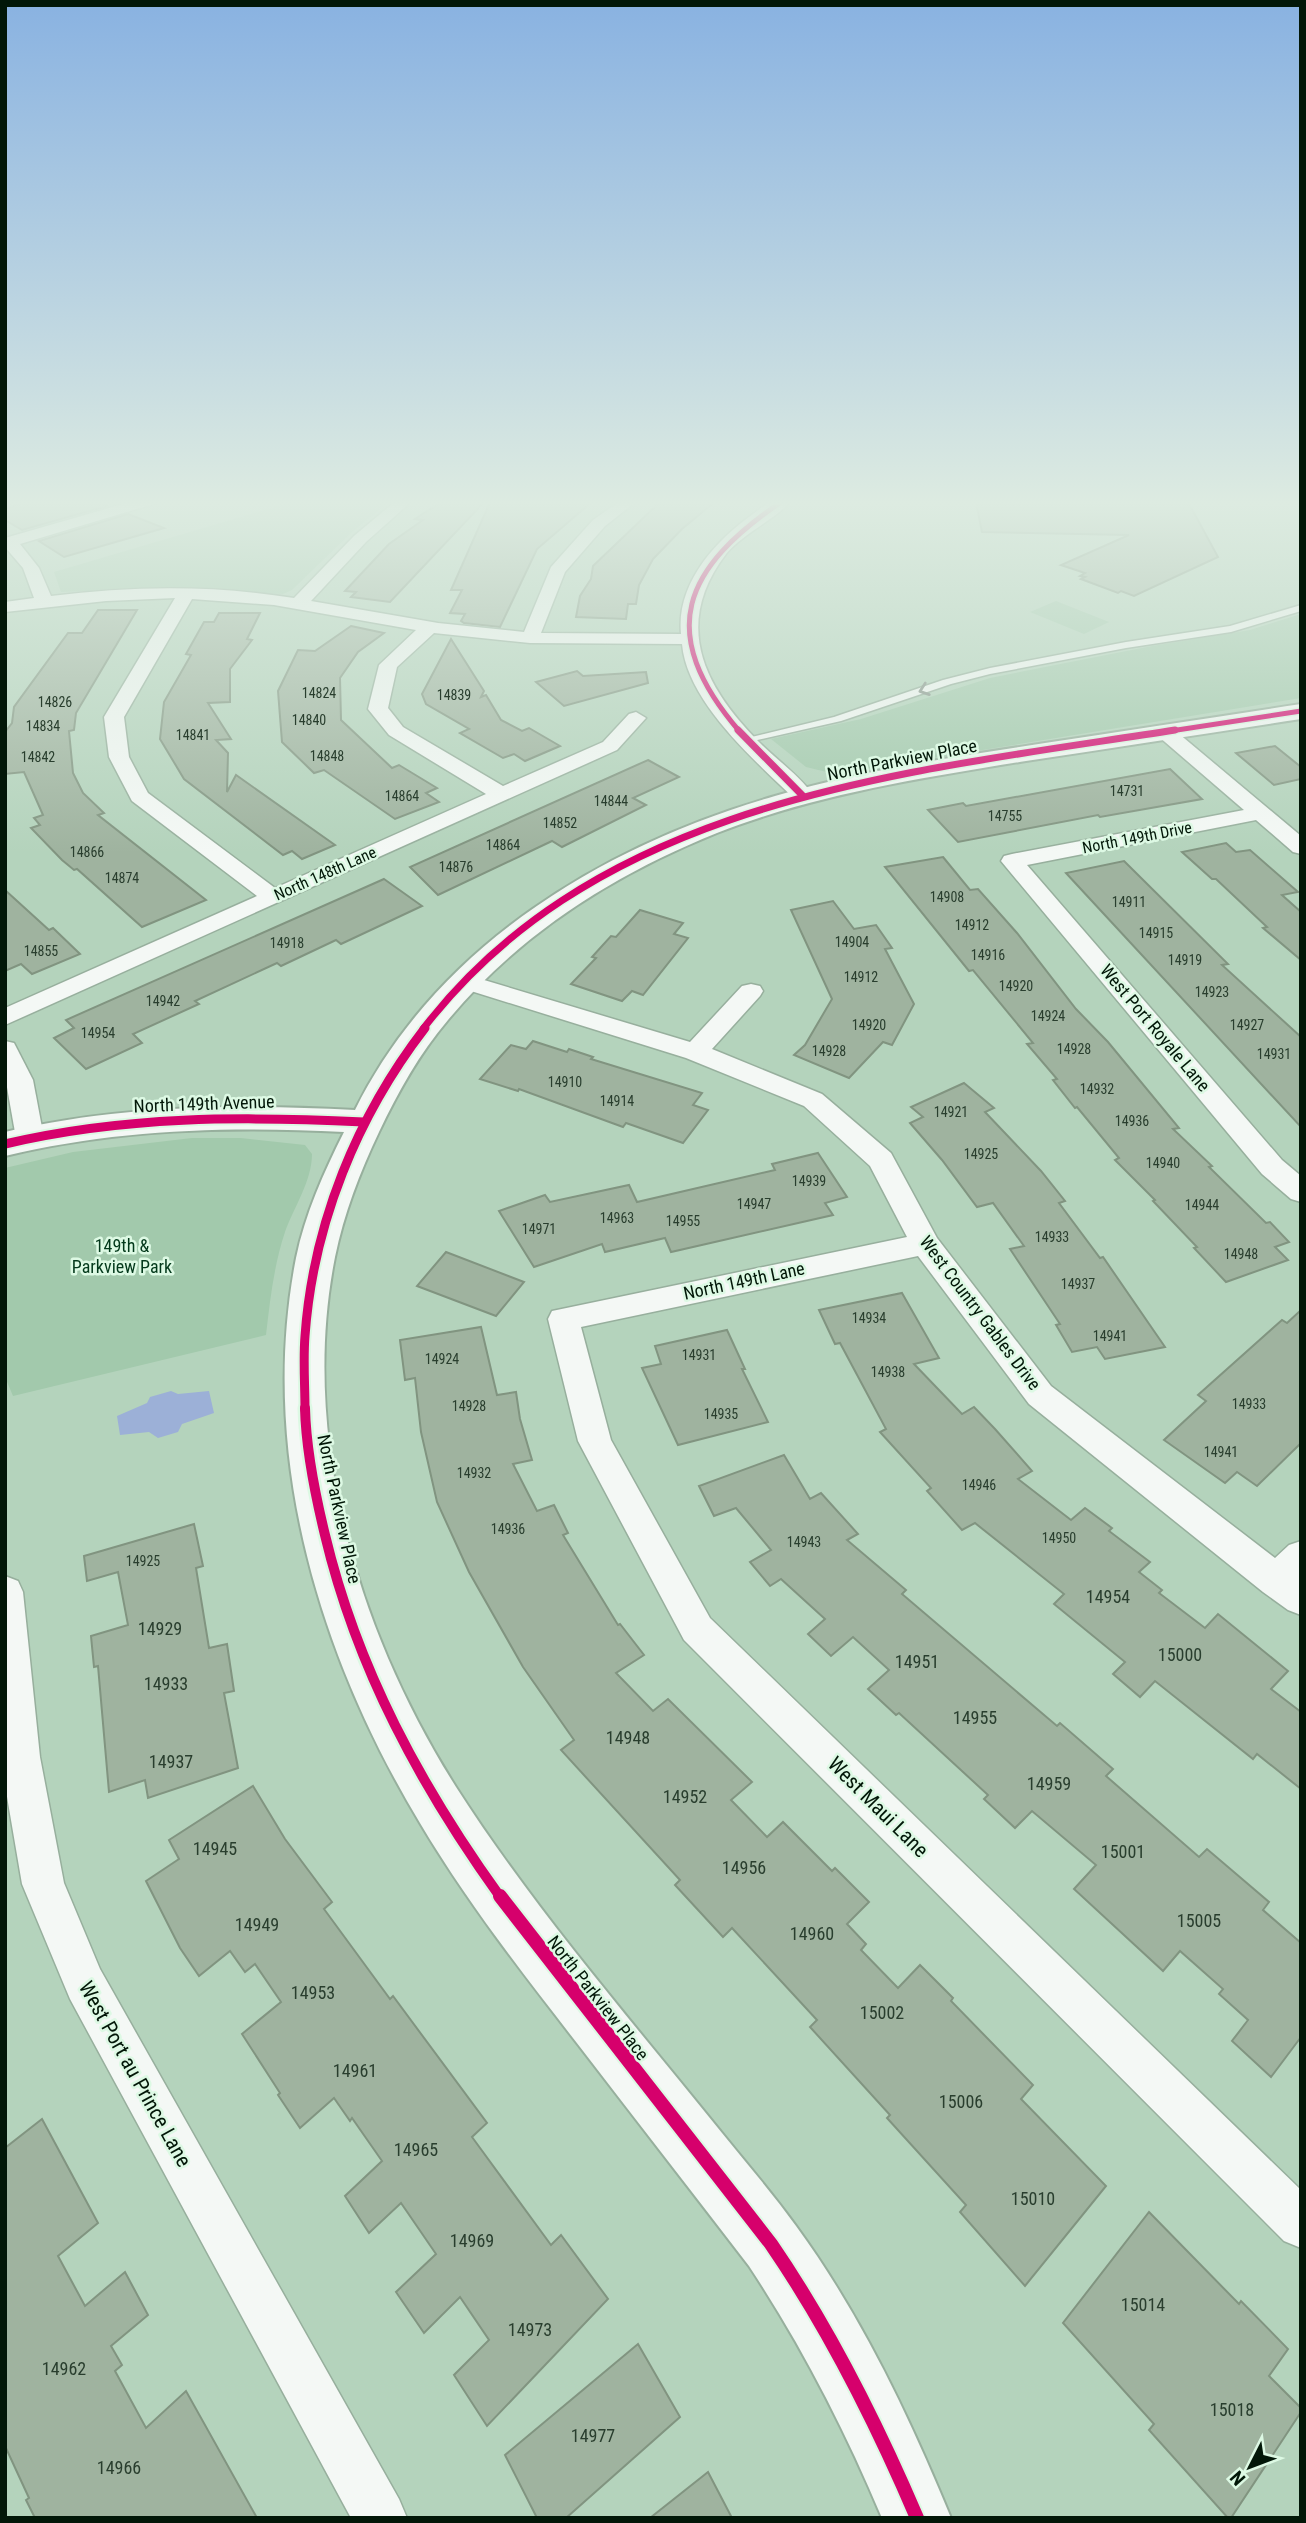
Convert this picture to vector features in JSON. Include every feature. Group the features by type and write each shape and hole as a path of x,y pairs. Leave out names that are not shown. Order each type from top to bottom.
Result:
{"street":[{"path":"172,618 114,717 118,757 139,797 273,897"},
{"path":"381,618 530,638 690,639"},
{"path":"530,638 538,618"},
{"path":"690,618 690,639 704,685 744,740 803,796"},
{"path":"431,626 388,665 378,709 396,731 502,794"},
{"name":"North Parkview Place","path":"917,2518 849,2370 808,2297 771,2244 528,1934 465,1845 398,1734 369,1672 340,1592 306,1446 303,1338 318,1241 347,1155 405,1052 464,981 532,922 577,891 621,866 720,822 803,796 900,774 1301,711"},
{"name":"North 148th Lane","path":"5,1017 610,746 636,719"},
{"path":"1165,732 1301,847"},
{"name":"North 149th Drive","path":"1012,861 1261,813"},
{"name":"West Port Royale Lane","path":"1012,861 1272,1167 1301,1192"},
{"name":"West Country Gables Drive","path":"464,981 695,1052 813,1100 881,1160 925,1244 1040,1395 1289,1590"},
{"path":"695,1052 751,991"},
{"path":"5,1049 14,1061 20,1084 18,1141"},
{"name":"North 149th Avenue","path":"18,1141 136,1120 183,1117 288,1117 364,1122"},
{"name":"North 149th Lane","path":"563,1319 925,1244"},
{"name":"West Maui Lane","path":"563,1319 595,1441 697,1629 1301,2224"},
{"path":"1289,1590 1301,1556"},
{"name":"West Port au Prince Lane","path":"5,1592 20,1757 43,1884 85,1984 380,2518"}],"lane":[{"path":"744,740 845,717 968,677 1126,645 1231,629 1269,618"}],"green space":[{"path":"1044,618 1098,618 1109,622 1084,634"},
{"path":"1289,618 1301,618 1301,698 835,774 806,767 771,739 861,719 990,678 1250,630"},
{"name":"149th & Parkview Park","path":"192,1138 241,1138 305,1145 312,1154 306,1184 285,1232 278,1257 266,1335 13,1396 5,1377 5,1168 73,1152"}],"water":[{"path":"171,1391 178,1394 209,1391 214,1413 182,1424 178,1432 158,1438 149,1432 120,1435 117,1416 147,1403 150,1397"}],"building":[{"path":"93,618 132,618 76,713 74,730 69,731 73,773 83,793 104,813 98,815 206,900 142,927 77,869 74,870 62,860 31,828 40,825 34,818 43,815 24,772 5,774 5,732 12,723 14,707 68,633 82,633"},
{"path":"216,618 258,618 247,639 252,640 230,669 230,702 208,703 231,739 216,740 228,753 227,792 236,775 335,845 302,859 292,851 283,855 184,779 160,739 164,702 191,655 186,654 204,622 214,622"},
{"path":"463,618 504,618 500,627 461,621"},
{"path":"351,626 384,633 358,652 340,678 341,720 392,768 399,765 437,788 426,793 439,802 395,819 324,770 314,773 282,742 278,691 298,650 315,651"},
{"path":"451,639 484,691 481,697 486,695 501,720 522,731 529,728 560,746 525,761 514,754 503,758 460,733 469,729 426,704 422,694"},
{"path":"577,671 583,676 646,672 648,683 564,706 536,682"},
{"path":"1275,746 1301,767 1301,779 1274,785 1236,753"},
{"path":"648,760 679,777 633,798 646,805 562,847 552,841 438,895 410,867"},
{"path":"1170,769 1202,799 1100,817 1098,815 958,842 928,810 963,803 966,806"},
{"path":"1226,843 1236,852 1250,850 1298,892 1282,895 1301,912 1301,960 1263,928 1267,927 1216,879 1212,879 1182,852"},
{"path":"943,857 970,890 978,889 1017,933 1076,1009 1108,1042 1179,1128 1173,1129 1266,1223 1270,1222 1289,1242 1275,1247 1288,1260 1226,1282 1153,1201 1155,1200 1115,1160 1119,1158 1077,1107 1075,1108 1053,1080 1057,1079 1027,1044 1033,1043 973,970 969,971 885,867"},
{"path":"1124,861 1228,964 1222,965 1301,1037 1301,1127 1066,873"},
{"path":"384,879 422,906 341,944 336,940 281,966 277,963 195,1001 199,1004 133,1034 142,1043 86,1069 54,1038 74,1028 66,1020"},
{"path":"5,890 49,930 53,928 80,954 32,974 21,964 5,971"},
{"path":"833,901 854,929 876,925 892,948 885,949 914,1004 892,1045 883,1042 849,1078 794,1055 805,1045 832,999 791,910"},
{"path":"640,910 683,923 674,934 688,938 643,995 632,991 622,1001 571,984 596,958 592,957 611,936 616,937"},
{"path":"533,1041 567,1052 569,1049 593,1057 591,1059 702,1093 693,1105 708,1110 683,1143 626,1123 623,1127 519,1089 518,1091 480,1079 511,1045 526,1049"},
{"path":"964,1083 994,1108 985,1112 1041,1171 1065,1201 1059,1203 1100,1258 1103,1257 1165,1347 1105,1359 1097,1347 1072,1352 1056,1325 1060,1324 1010,1249 1024,1246 993,1203 977,1207 910,1123 923,1117 911,1107"},
{"path":"818,1153 847,1197 825,1203 833,1215 671,1252 665,1238 605,1252 602,1244 534,1267 499,1211 545,1195 550,1202 629,1185 637,1202 775,1170 772,1164"},
{"path":"446,1252 524,1282 496,1316 417,1286"},
{"path":"902,1293 939,1358 914,1364 962,1414 974,1407 995,1429 1032,1471 1018,1479 1071,1520 1085,1508 1112,1528 1109,1531 1150,1562 1139,1572 1162,1590 1159,1593 1205,1628 1218,1614 1288,1671 1271,1689 1301,1712 1301,1789 1257,1754 1253,1759 1155,1681 1140,1697 1113,1674 1125,1662 1054,1604 1064,1594 975,1523 962,1530 927,1491 931,1488 880,1432 886,1429 840,1343 835,1344 819,1310"},
{"path":"1301,1310 1301,1443 1257,1486 1237,1472 1225,1483 1164,1440 1206,1401 1198,1395 1282,1320 1287,1323"},
{"path":"481,1327 497,1395 516,1392 520,1419 532,1460 513,1464 537,1511 554,1505 568,1533 563,1535 618,1625 620,1624 644,1655 616,1673 653,1711 668,1699 752,1782 731,1800 767,1837 783,1822 832,1871 835,1868 869,1902 847,1924 866,1944 861,1950 898,1988 920,1965 953,1998 951,2001 1033,2085 1021,2099 1106,2186 1025,2286 960,2212 966,2205 887,2118 890,2115 810,2027 817,2020 732,1928 723,1937 675,1885 680,1880 561,1750 574,1740 523,1667 469,1572 437,1502 421,1432 415,1378 405,1380 400,1340"},
{"path":"727,1330 745,1369 742,1369 768,1422 678,1445 642,1368 661,1364 655,1346"},
{"path":"784,1455 810,1499 821,1493 858,1534 847,1540 906,1590 902,1594 1057,1726 1060,1723 1113,1769 1106,1776 1199,1857 1207,1849 1269,1902 1263,1910 1301,1943 1301,2037 1271,2077 1232,2041 1248,2020 1219,1994 1223,1989 1180,1951 1163,1971 1074,1889 1096,1865 1032,1811 1015,1828 984,1799 988,1795 899,1713 896,1715 868,1689 889,1670 853,1637 831,1656 808,1634 825,1619 781,1579 770,1586 750,1562 771,1550 736,1508 714,1516 699,1486"},
{"path":"194,1524 203,1566 196,1568 209,1648 227,1644 234,1691 224,1693 238,1768 148,1798 145,1780 109,1792 98,1666 94,1667 91,1636 128,1625 118,1572 87,1581 84,1556"},
{"path":"253,1786 285,1839 332,1902 324,1909 390,1999 393,1996 487,2123 472,2137 551,2245 561,2235 608,2299 487,2426 454,2375 489,2340 460,2297 424,2333 396,2292 436,2254 401,2203 369,2233 345,2196 382,2161 352,2118 350,2121 334,2098 300,2128 242,2034 281,2002 255,1964 245,1972 230,1951 199,1976 180,1948 146,1881 179,1859 169,1840"},
{"path":"42,2119 98,2223 58,2256 85,2306 125,2272 148,2315 111,2346 122,2365 115,2371 146,2428 186,2391 257,2518 35,2518 26,2500 29,2498 5,2446 5,2148"},
{"path":"1149,2212 1239,2304 1241,2301 1288,2349 1269,2376 1301,2408 1301,2412 1231,2518 1228,2518 1149,2430 1154,2424 1063,2323"},
{"path":"638,2344 680,2417 566,2518 537,2518 505,2455"},
{"path":"708,2472 732,2518 650,2518"}],"cycle path":[{"path":"688,618 691,652 705,684 725,715 750,744 803,796"},
{"path":"917,2518 852,2377 793,2276 771,2244 507,1906 437,1804 397,1732 363,1657 335,1579 316,1498 306,1417 305,1336 316,1256 339,1178 376,1102 402,1058 436,1013 469,977 542,915 625,865 713,825 823,791 972,762 1301,711"},
{"path":"5,1144 94,1126 183,1118 364,1122"}]}
